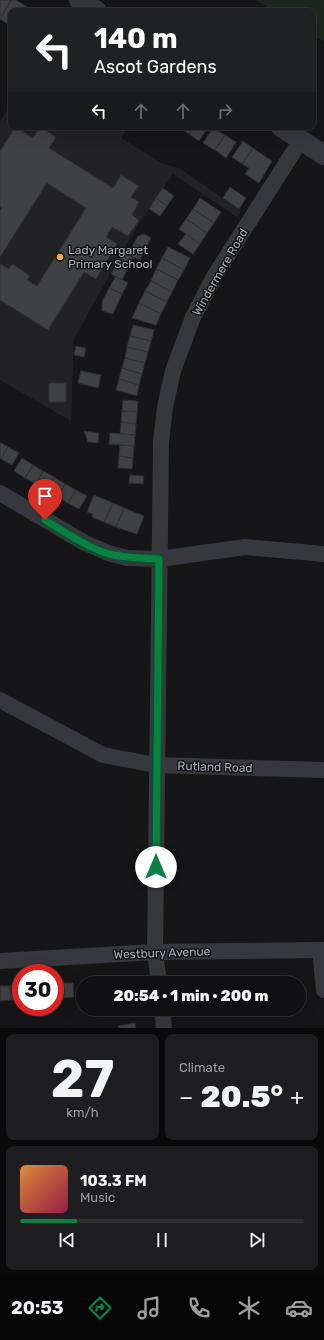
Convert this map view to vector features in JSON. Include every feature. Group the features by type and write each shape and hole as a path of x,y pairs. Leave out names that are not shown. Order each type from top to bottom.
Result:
{"street":[{"path":"79,0 92,8"},
{"path":"286,130 324,155"},
{"name":"Windermere Road","path":"158,976 155,952 156,765 161,443 165,407 173,371 193,318 215,275 301,140"},
{"path":"0,493 84,543 108,553 127,558 159,559 245,547 324,554"},
{"name":"Rutland Road","path":"0,700 103,754 156,765 324,770"},
{"path":"322,950 324,990"},
{"name":"Westbury Avenue","path":"0,961 155,952 322,950"},
{"path":"163,1016 164,1028"}],"shaded area":[{"path":"256,0 324,0 324,42 316,37 316,8 269,8"},
{"name":"Lady Margaret Primary School","path":"8,108 8,130 126,130 121,138 163,164 179,168 241,211 237,217 173,174 136,228 74,339 71,421 0,380 0,122"}],"building":[{"path":"0,0 11,0 0,19"},
{"path":"11,0 16,0 29,8 8,8 8,24 0,19"},
{"path":"13,130 20,130 33,138 38,130 45,130 56,137 49,148 113,188 121,175 139,186 131,197 139,202 132,215 139,220 128,236 112,227 106,237 117,244 96,279 84,272 48,330 0,300 0,264 9,269 12,264 30,276 27,280 37,286 86,208 47,183 0,257 0,211 2,208 0,207 0,149 1,150"},
{"path":"183,130 191,130 189,134"},
{"path":"191,130 206,130 199,141 189,134"},
{"path":"212,130 216,130 225,135 215,150 203,143"},
{"path":"225,135 236,142 226,158 215,150"},
{"path":"243,141 253,148 242,164 232,157"},
{"path":"253,148 272,161 259,183 245,174 249,168 242,164"},
{"path":"230,187 246,198 239,209 223,198"},
{"path":"163,188 174,196 167,206 156,198"},
{"path":"156,198 167,206 160,216 149,209"},
{"path":"200,198 221,212 214,223 193,209"},
{"path":"193,209 214,223 207,233 186,219"},
{"path":"186,219 207,233 200,244 179,229"},
{"path":"144,234 151,238 145,249 134,243 138,236"},
{"path":"186,234 200,244 193,254 178,244"},
{"path":"134,243 145,249 140,260 128,255"},
{"path":"168,247 190,258 184,270 162,258"},
{"path":"123,252 133,257 128,268 117,263"},
{"path":"162,258 184,270 178,280 156,269"},
{"path":"117,263 128,268 122,280 111,274"},
{"path":"156,269 178,280 172,292 151,281"},
{"path":"116,276 128,283 122,294 109,288"},
{"path":"151,281 172,292 167,302 145,291"},
{"path":"109,288 122,294 113,314 102,311 102,302"},
{"path":"145,291 167,302 161,314 139,303"},
{"path":"139,303 161,314 156,325 132,318"},
{"path":"133,325 154,330 151,341 130,336"},
{"path":"130,336 151,341 148,352 127,347"},
{"path":"76,346 86,348 84,357 74,355"},
{"path":"127,347 148,352 145,363 125,358"},
{"path":"125,358 145,363 142,374 122,368"},
{"path":"122,368 142,374 139,385 119,379"},
{"path":"81,371 101,375 98,388 78,383"},
{"path":"119,379 139,385 137,396 116,390"},
{"path":"49,383 66,383 66,402 49,402"},
{"path":"123,400 138,401 137,412 122,411"},
{"path":"122,411 137,412 136,424 121,422"},
{"path":"121,422 136,424 135,435 120,434"},
{"path":"84,431 99,433 98,443 88,442"},
{"path":"110,433 135,435 134,446 109,444"},
{"path":"0,442 8,447 1,459 0,458"},
{"path":"120,445 134,446 133,458 119,456"},
{"path":"8,447 19,453 12,465 1,459"},
{"path":"119,456 133,458 132,469 118,468"},
{"path":"22,458 33,465 25,478 14,471"},
{"path":"33,465 43,471 36,484 25,478"},
{"path":"43,471 54,477 47,490 36,484"},
{"path":"130,475 144,476 143,484 129,483"},
{"path":"54,477 65,484 58,497 47,490"},
{"path":"65,484 76,490 68,503 58,497"},
{"path":"76,490 87,496 79,509 68,503"},
{"path":"94,495 113,503 104,522 92,517 93,514 87,512"},
{"path":"113,503 124,508 116,527 104,522"},
{"path":"124,508 144,516 137,534 116,527"},
{"path":"64,983 73,983 74,997 64,998"},
{"path":"0,986 10,986 11,1000 0,1001"},
{"path":"10,986 12,986 12,1000 11,1000"},
{"path":"135,1023 136,1028 119,1028 118,1026"}],"place":[{"name":"Lady Margaret Primary School","path":"60,257"}],"route":[{"path":"45,520 84,543 108,553 127,558 159,559 156,867"}]}
